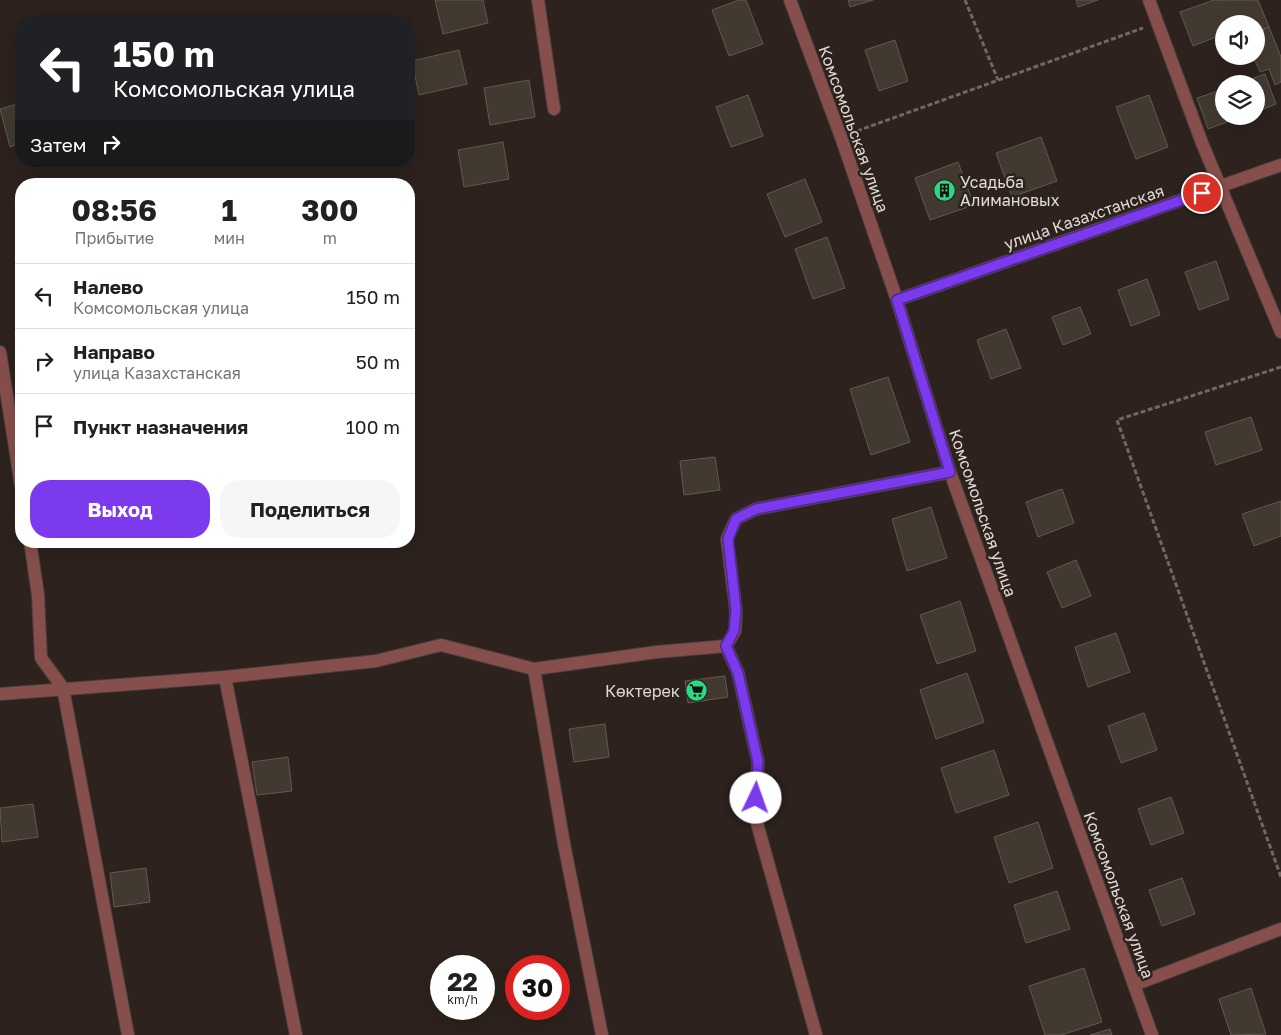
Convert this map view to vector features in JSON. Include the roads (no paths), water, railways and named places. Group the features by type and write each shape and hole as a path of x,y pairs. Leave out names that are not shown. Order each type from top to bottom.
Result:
{"street":[{"path":"538,0 554,109"},
{"name":"Комсомольская улица","path":"790,0 841,137 897,300 950,472 1152,1035"},
{"path":"1149,0 1220,187 1281,332"},
{"name":"улица Казахстанская","path":"897,300 1281,165"},
{"path":"0,352 15,448"},
{"path":"726,646 734,631 736,610 728,539 736,519 756,509 950,472"},
{"path":"31,548 38,595 42,658 63,688 128,1035"},
{"path":"0,694 63,688 225,678 376,661 441,645 534,669 657,652 726,646"},
{"path":"726,646 738,673 758,762 755,816 816,1035"},
{"path":"534,669 564,844 602,1035"},
{"path":"225,678 296,1035"},
{"path":"1134,985 1281,929"}],"place":[{"name":"Усадьба Алимановых","path":"944,191"},
{"name":"Көктерек","path":"696,691"}]}
